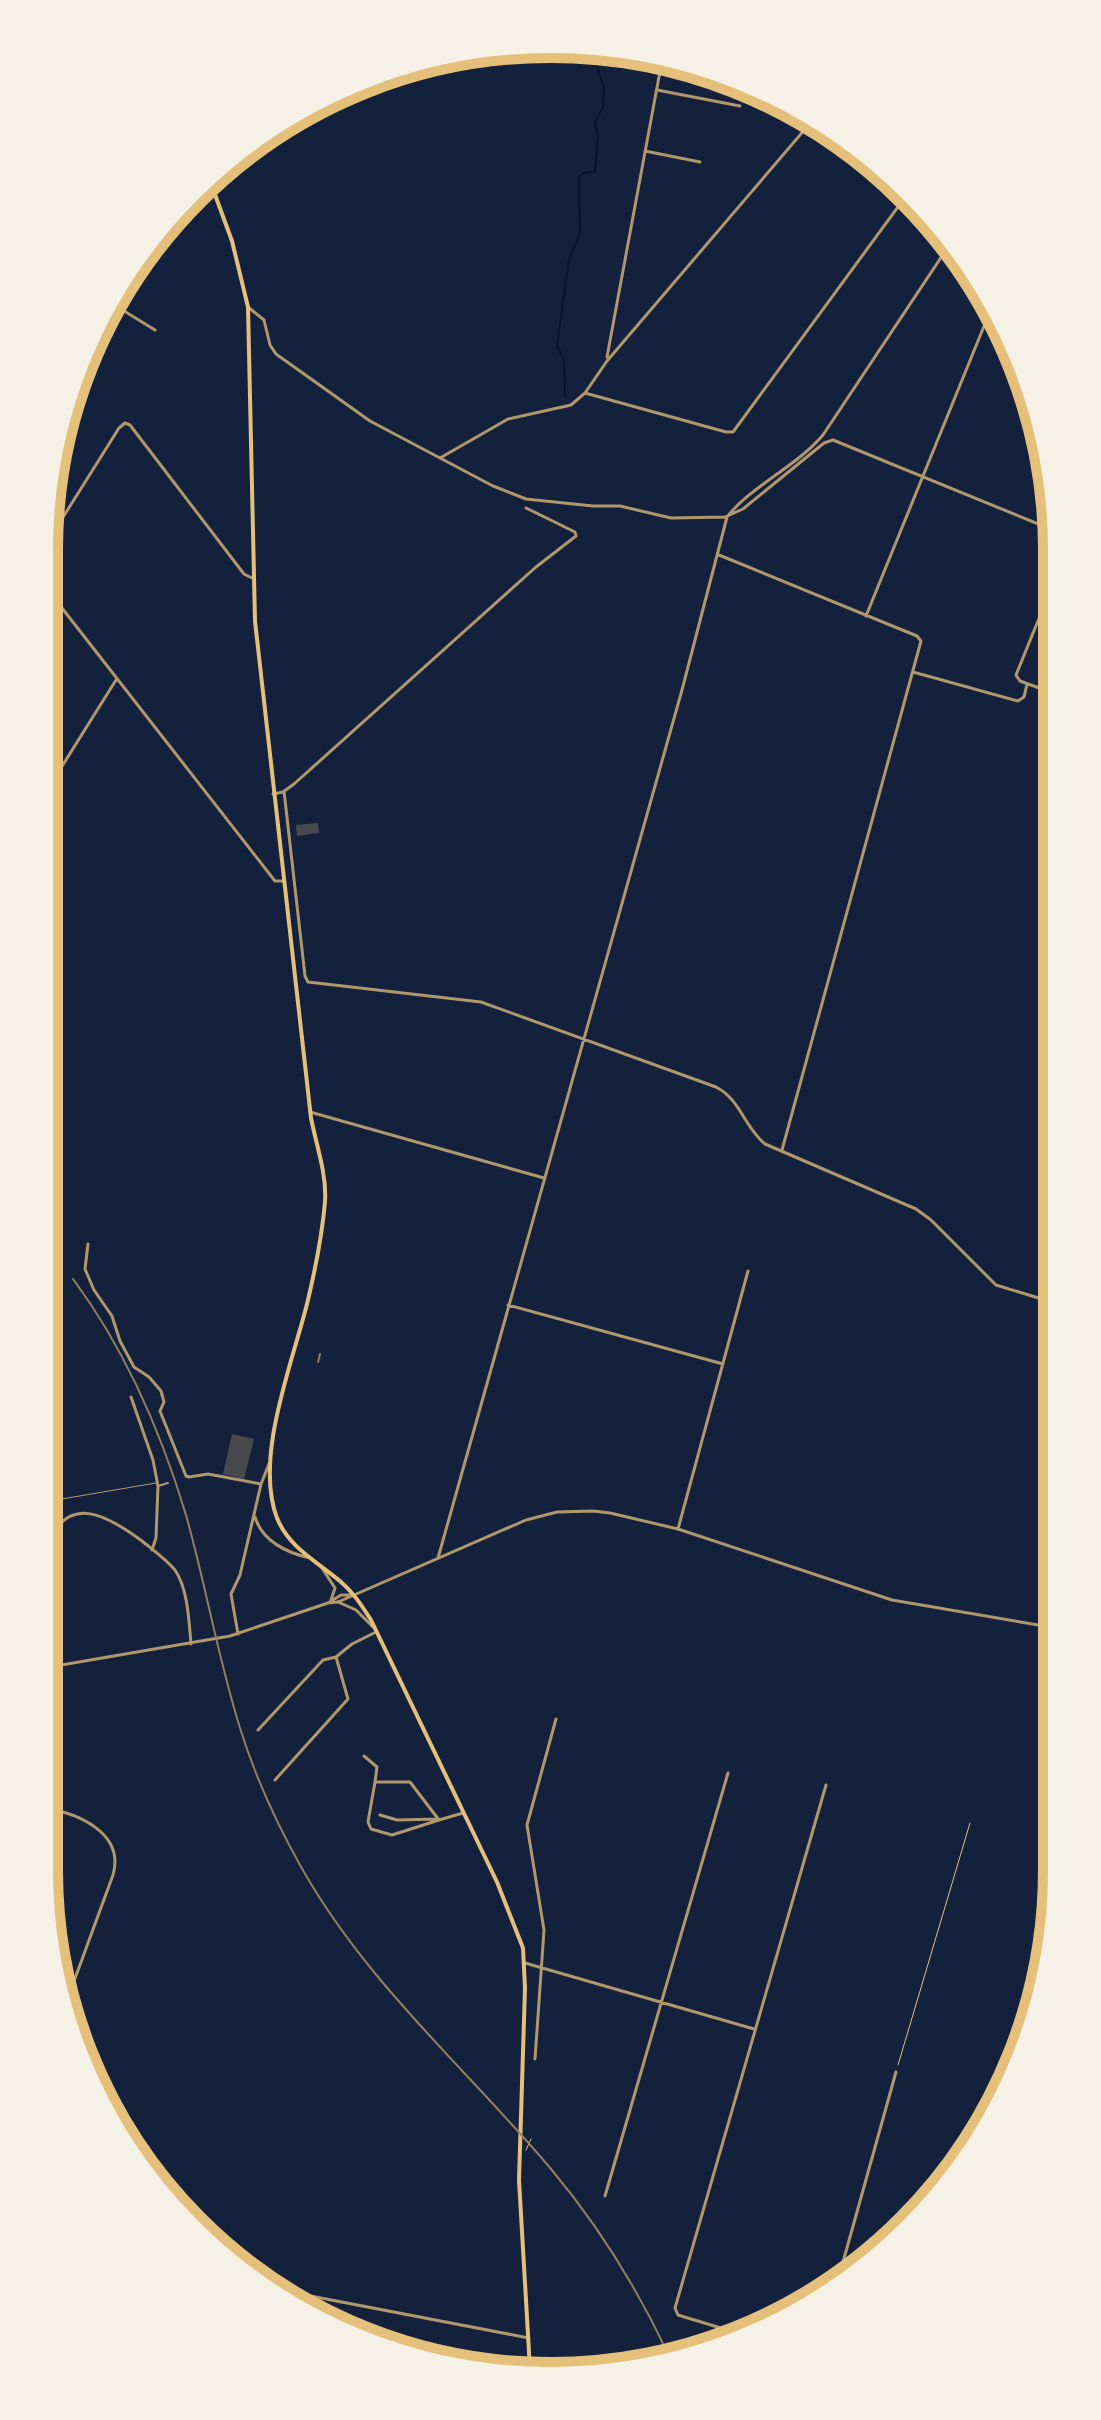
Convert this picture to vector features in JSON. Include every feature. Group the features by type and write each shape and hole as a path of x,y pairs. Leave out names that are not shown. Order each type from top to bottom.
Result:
{"main road":[{"path":"214,191 234,246 248,307 255,621 310,1112 325,1202 308,1301 269,1463 276,1515 288,1537 354,1595 376,1630 514,1920 525,1963 519,2146 530,2361"}],"street":[{"path":"607,361 660,70"},
{"path":"657,90 740,106"},
{"path":"440,458 508,419 566,407 585,393 607,361 805,129"},
{"path":"645,151 700,162"},
{"path":"585,393 732,432 900,204"},
{"path":"437,1559 719,555 727,517 804,455 827,431 943,254"},
{"path":"248,307 264,320 270,345 278,356 360,415 521,498 590,506 620,506 668,518 727,517 743,509 830,440 1042,526"},
{"path":"121,309 155,330"},
{"path":"866,616 986,321"},
{"path":"59,524 125,423 130,425 244,574 254,579"},
{"path":"273,794 284,791 536,567 576,536 575,532 526,508"},
{"path":"719,555 919,638 921,642 781,1152"},
{"path":"58,604 275,881 284,881"},
{"path":"1043,608 1017,670 1017,678 1043,690"},
{"path":"913,672 1018,701 1024,697 1027,684"},
{"path":"58,773 116,680"},
{"path":"284,791 308,982 481,1002 722,1090 739,1106 758,1138 781,1152 918,1210 999,1287 1043,1300"},
{"path":"310,1112 544,1178"},
{"path":"88,1244 86,1273 112,1316 120,1341 134,1367 149,1377 163,1395 161,1413 187,1477"},
{"path":"678,1529 748,1271"},
{"path":"508,1305 723,1364"},
{"path":"131,1397 158,1484 156,1538 152,1550"},
{"path":"238,1634 231,1594 240,1575 261,1484 269,1463"},
{"path":"179,1479 208,1474 261,1484"},
{"path":"158,1484 168,1483"},
{"path":"328,1603 338,1602 526,1520 557,1512 593,1511 678,1529 892,1600 1043,1626"},
{"path":"58,1525 64,1520 93,1513 112,1520 175,1570 180,1581 191,1644"},
{"path":"254,1513 258,1526 267,1538 310,1558"},
{"path":"320,1565 335,1588 334,1596 328,1603"},
{"path":"58,1666 238,1634 318,1607 341,1595 354,1595"},
{"path":"258,1730 321,1661 336,1657 376,1630 358,1612 338,1602"},
{"path":"275,1780 348,1699 336,1657"},
{"path":"535,2059 544,1930 527,1821 556,1719"},
{"path":"364,1756 377,1767 368,1822 372,1829 394,1835 463,1813"},
{"path":"605,2196 728,1773"},
{"path":"375,1782 409,1781 439,1820"},
{"path":"726,2330 678,2315 675,2309 826,1785"},
{"path":"58,1811 89,1822 107,1840 115,1856 114,1870 72,1986"},
{"path":"380,1815 397,1820 439,1820"},
{"path":"525,1963 754,2029"},
{"path":"842,2266 896,2072"},
{"path":"301,2294 529,2338"}],"lane":[{"path":"58,1500 158,1484"}],"path":[{"path":"896,2072 970,1823"},
{"path":"526,2150 531,2139"}],"building":[{"path":"318,823 319,833 297,836 296,825"},
{"path":"232,1434 254,1439 244,1479 223,1474"}],"waterway":[{"path":"565,396 564,360 557,346 569,259 580,233 579,178 581,174 595,171 598,137 595,122 603,107 604,88 595,60"}],"railway":[{"path":"73,1279 109,1334 153,1422 186,1515 240,1728 252,1764 300,1865 326,1908 386,1986 551,2169 585,2212 616,2258 665,2348"},
{"path":"318,1362 320,1354"}]}
